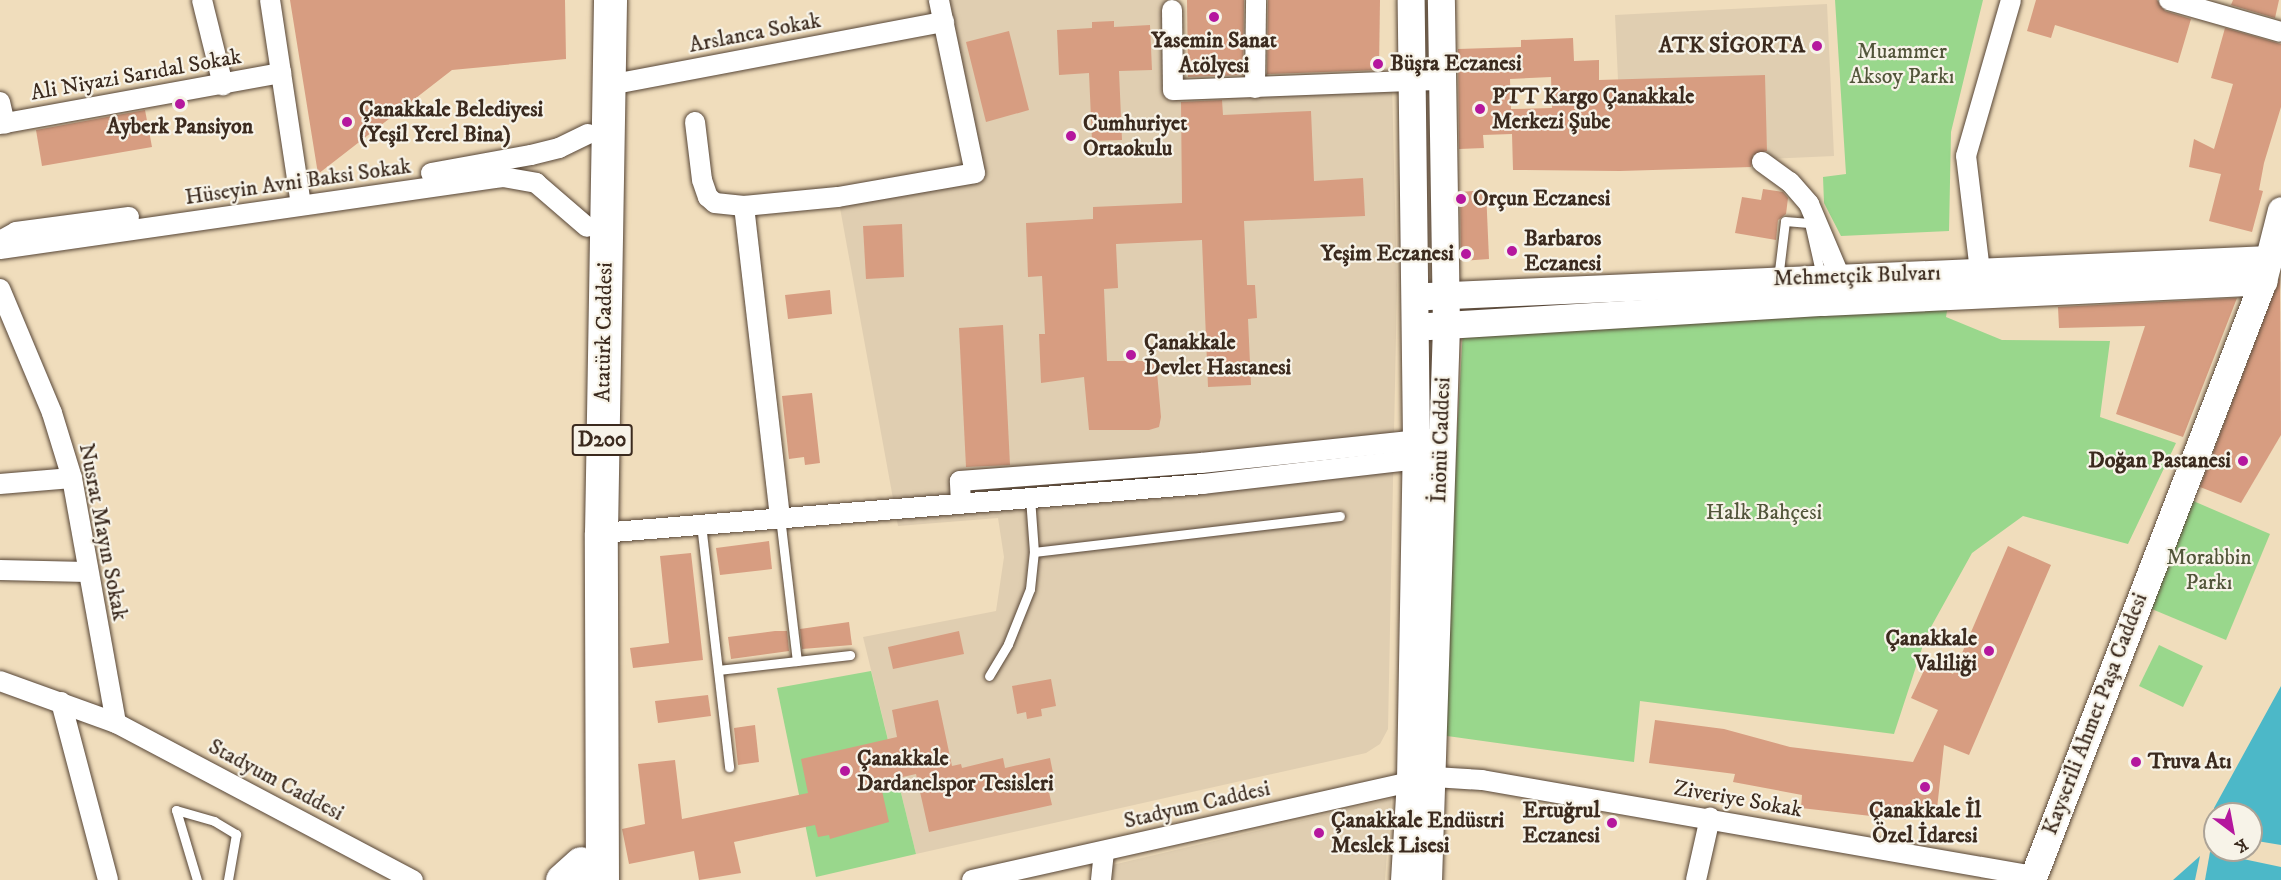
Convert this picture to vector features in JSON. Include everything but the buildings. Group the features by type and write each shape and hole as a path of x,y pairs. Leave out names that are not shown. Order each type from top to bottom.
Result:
{"highway":[{"name":"Atatürk Caddesi","path":"590,0 587,227 590,875"},
{"name":"Atatürk Caddesi","path":"590,875 614,531 610,0"}],"main road":[{"path":"1411,0 1409,82 1414,327 1428,449"},
{"name":"İnönü Caddesi","path":"1428,880 1422,778 1428,449 1446,326 1439,80 1441,0"},
{"name":"Kayserili Ahmet Paşa Caddesi","path":"2032,878 2266,270 2281,210"},
{"name":"Mehmetçik Bulvarı","path":"1414,327 1446,326 1980,271 2266,270"},
{"name":"Mehmetçik Bulvarı","path":"1413,296 1778,279 1840,287 2266,270"},
{"name":"İnönü Caddesi","path":"1404,880 1422,778"}],"street":[{"path":"202,0 223,85"},
{"path":"270,0 300,200"},
{"path":"695,123 702,180 708,197 715,203 744,206 838,197 975,173 939,0"},
{"path":"1255,88 1256,0"},
{"path":"1980,271 1966,156 2011,0"},
{"path":"2169,0 2281,32"},
{"path":"1172,10 1173,90 1439,80"},
{"name":"Arslanca Sokak","path":"609,85 944,22"},
{"name":"Ali Niyazi Sarıdal Sokak","path":"2,124 281,73"},
{"path":"0,102 2,124"},
{"name":"Hüseyin Avni Baksi Sokak","path":"0,249 300,200 509,169 588,134"},
{"path":"1762,162 1790,182 1809,204 1840,287"},
{"name":"Hüseyin Avni Baksi Sokak","path":"509,169 536,183 587,227"},
{"name":"Hüseyin Avni Baksi Sokak","path":"0,242 16,232 300,200"},
{"path":"744,206 780,517"},
{"name":"Nusrat Mayın Sokak","path":"0,289 52,413 72,478 87,572 116,723"},
{"path":"614,531 1203,484 1428,449"},
{"path":"961,503 960,481 1428,449"},
{"path":"0,484 72,478"},
{"path":"0,570 87,572"},
{"name":"Stadyum Caddesi","path":"0,681 116,723 404,878"},
{"path":"61,702 108,880"},
{"name":"Ziveriye Sokak","path":"1422,778 1482,780 1710,818 2032,878"},
{"name":"Stadyum Caddesi","path":"972,880 1104,852 1422,778"},
{"path":"1696,880 1710,818"},
{"path":"1101,880 1104,852"}],"lane":[{"path":"1778,279 1785,221 1809,223 1840,287"},
{"path":"989,676 1021,614 1030,588 1034,552 1030,497"},
{"path":"1034,552 1340,516"},
{"path":"780,517 797,661"},
{"path":"701,524 729,767"},
{"path":"718,670 850,655"},
{"path":"197,880 176,810 214,821 236,834 228,880"}],"shaded area":[{"path":"939,0 1172,0 1173,90 1392,83 1397,285 1388,729 1380,744 1366,753 916,854 863,637 996,611 1004,557 998,518 898,526 838,197 975,173"},
{"path":"1827,4 1834,156 1767,159 1766,132 1618,80 1615,15"},
{"name":"Çanakkale Endüstri Meslek Lisesi","path":"1391,799 1385,880 1107,880 1108,866"}],"green space":[{"name":"Muammer Aksoy Parkı","path":"1835,0 1983,0 1951,132 1949,231 1841,236 1824,203 1823,177 1846,174"},
{"name":"Halk Bahçesi","path":"1949,299 1946,317 2002,340 2110,341 2100,417 2176,443 2128,544 2023,516 1972,553 1926,636 1894,734 1640,701 1634,762 1440,735 1463,329"},
{"name":"Morabbin Parkı","path":"2191,500 2270,534 2226,640 2147,607"},
{"path":"2159,645 2203,666 2183,707 2139,686"},
{"name":"Çanakkale Dardanelspor Tesisleri","path":"871,671 916,854 816,877 777,688"}],"water":[{"path":"2281,686 2281,845 2263,842 2263,802 2217,802"},
{"path":"2200,856 2195,880 2173,880"},
{"path":"2208,862 2257,862 2281,867 2281,880 2205,880"}],"place":[{"name":"Yasemin Sanat Atölyesi","path":"1214,17"},
{"name":"ATK SİGORTA","path":"1817,46"},
{"name":"Büşra Eczanesi","path":"1378,64"},
{"name":"Ayberk Pansiyon","path":"180,104"},
{"name":"PTT Kargo Çanakkale Merkezi Şube","path":"1480,109"},
{"name":"Çanakkale Belediyesi (Yeşil Yerel Bina)","path":"347,122"},
{"name":"Cumhuriyet Ortaokulu","path":"1071,136"},
{"name":"Orçun Eczanesi","path":"1461,199"},
{"name":"Barbaros Eczanesi","path":"1512,251"},
{"name":"Yeşim Eczanesi","path":"1466,254"},
{"name":"Çanakkale Devlet Hastanesi","path":"1131,355"},
{"name":"Doğan Pastanesi","path":"2243,461"},
{"name":"Çanakkale Valiliği","path":"1989,651"},
{"name":"Truva Atı","path":"2136,762"},
{"name":"Çanakkale Dardanelspor Tesisleri","path":"845,771"},
{"name":"Çanakkale İl Özel İdaresi","path":"1925,787"},
{"name":"Ertuğrul Eczanesi","path":"1612,823"},
{"name":"Çanakkale Endüstri Meslek Lisesi","path":"1319,833"}]}
